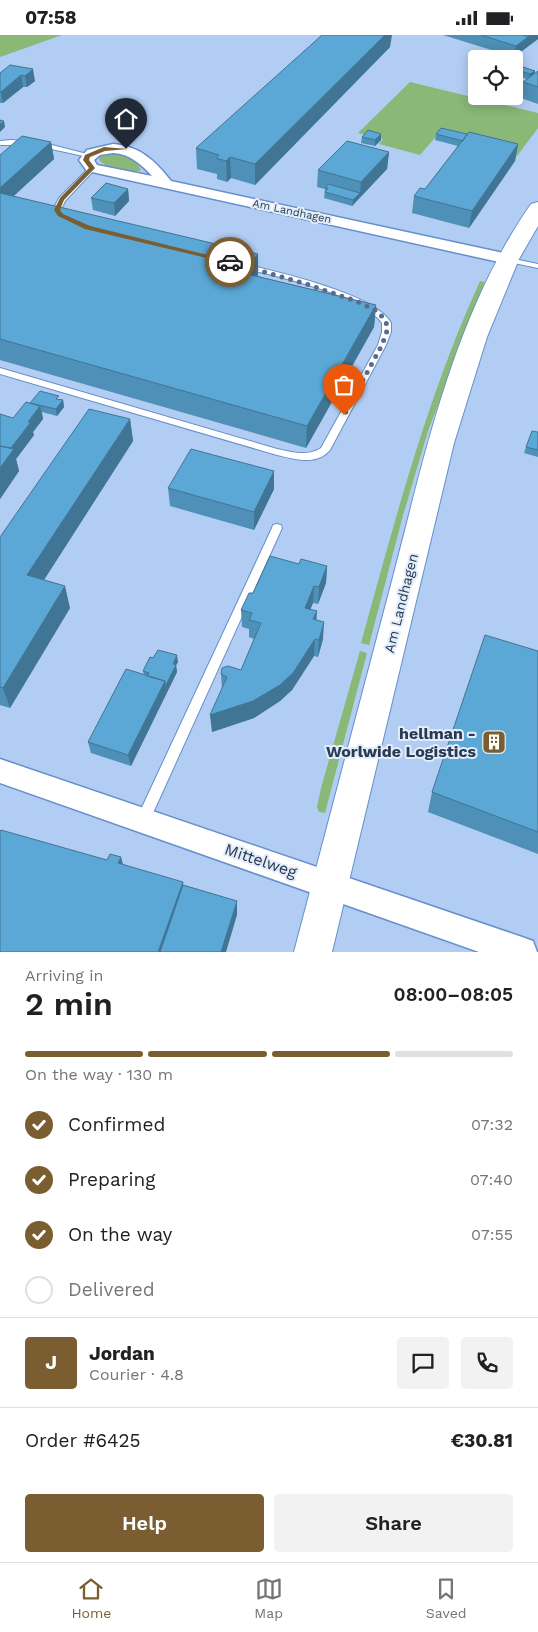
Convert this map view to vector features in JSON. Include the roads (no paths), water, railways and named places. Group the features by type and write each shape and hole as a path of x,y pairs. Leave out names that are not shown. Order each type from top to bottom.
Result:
{"street":[{"path":"90,162 97,151 114,148 130,151 151,165 165,183"},
{"name":"Am Landhagen","path":"90,162 165,183 508,259"},
{"name":"Am Landhagen","path":"313,952 441,443 475,337 508,259 538,208"},
{"name":"Mittelweg","path":"0,771 522,952"}],"lane":[{"path":"0,143 14,141 33,143 90,162 58,205 57,210 60,215 74,223"},
{"path":"508,259 538,266"},
{"path":"0,371 277,452 308,457 321,454 325,450 382,345 388,328 385,320 377,311 356,301 235,263"},
{"path":"143,820 277,528"}],"place":[{"name":"hellman - Worlwide Logistics","path":"494,742"}]}
